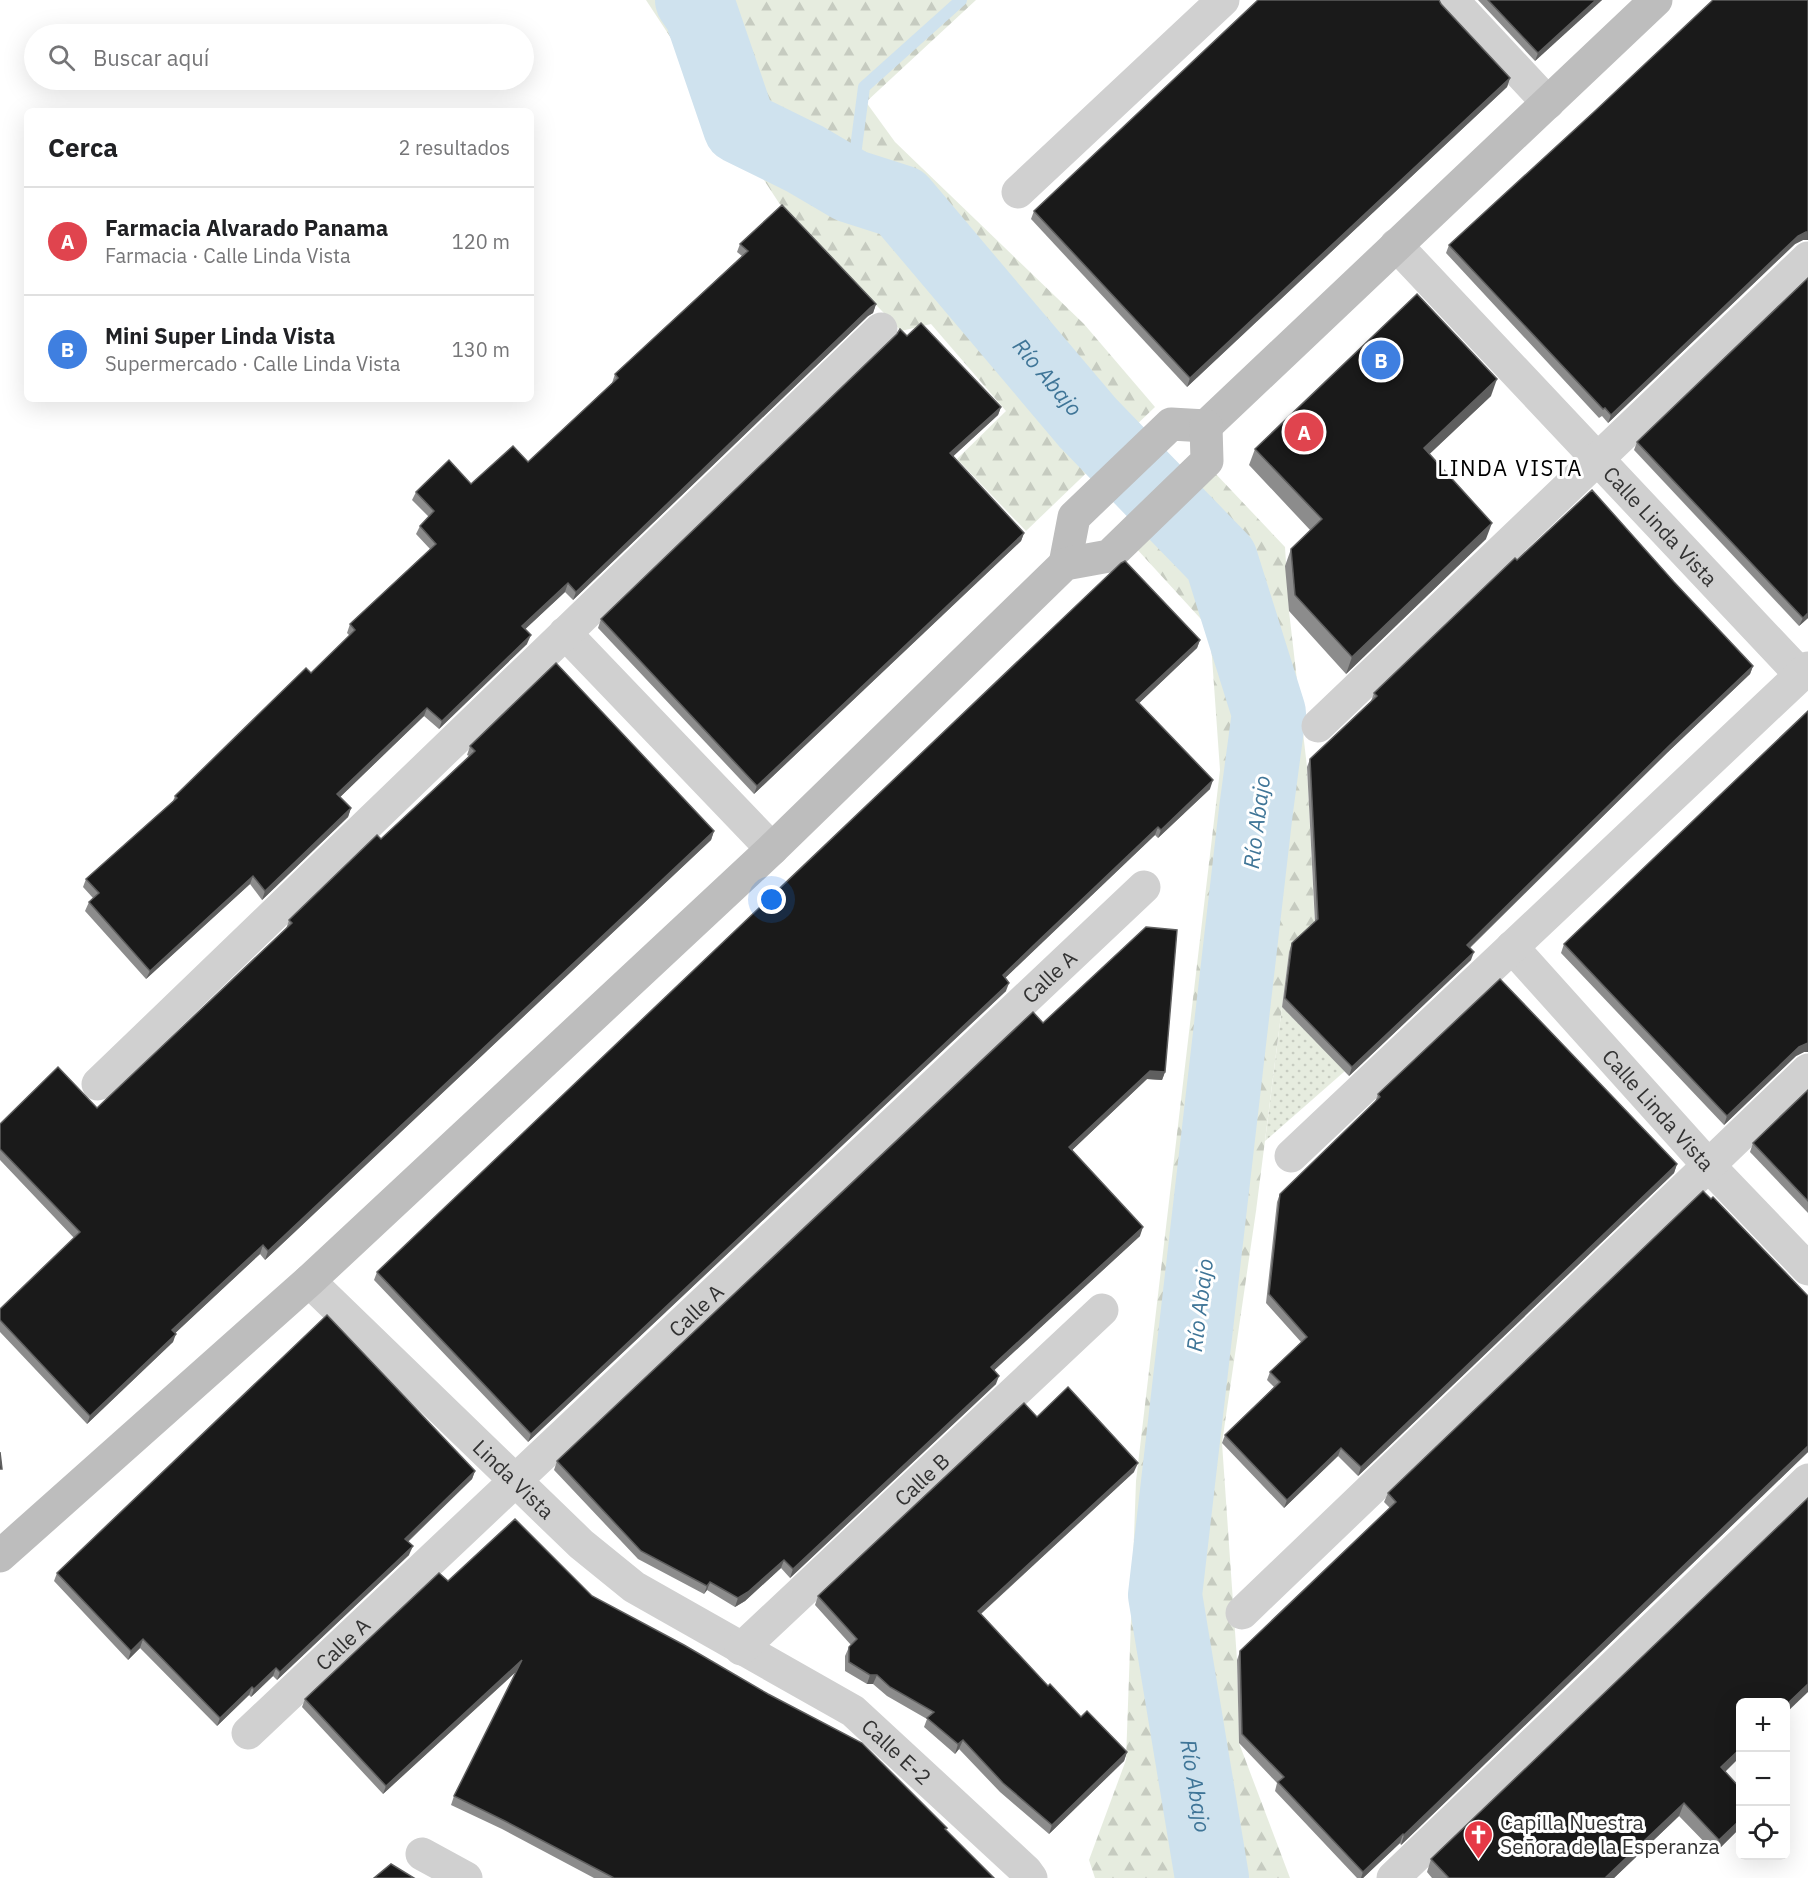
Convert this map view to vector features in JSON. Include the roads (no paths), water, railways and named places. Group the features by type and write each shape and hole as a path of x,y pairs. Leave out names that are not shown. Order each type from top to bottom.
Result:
{"street":[{"path":"1018,192 1222,0"},
{"path":"1452,0 1548,103"},
{"path":"1065,564 1074,517 1171,424 1206,426 1656,0"},
{"name":"Calle Linda Vista","path":"1396,246 1598,460 1804,671"},
{"path":"1318,726 1808,258"},
{"path":"98,1084 881,329"},
{"path":"0,1556 309,1281 772,849 1065,564 1109,556 1207,461 1206,426"},
{"path":"565,633 772,849"},
{"path":"1290,1156 1804,671"},
{"name":"Calle A","path":"248,1733 1144,887"},
{"name":"Calle Linda Vista","path":"1512,947 1709,1166 1808,1269"},
{"path":"1242,1613 1808,1070"},
{"name":"Linda Vista","path":"309,1281 581,1544 634,1587 741,1649"},
{"name":"Calle B","path":"741,1649 1102,1310"},
{"path":"1393,1878 1808,1480"},
{"name":"Calle E-2","path":"741,1649 853,1711 1031,1878"},
{"path":"422,1854 466,1878"}],"waterway":[{"name":"Río Abajo","path":"692,0 701,13 740,127 805,159 851,186 901,202 1088,423 1221,560 1269,713 1165,1595 1212,1878"},
{"path":"851,186 864,87 961,0"}],"place":[{"name":"Mini Super Linda Vista","path":"1381,360"},
{"name":"Farmacia Alvarado Panama","path":"1304,432"},
{"name":"Capilla Nuestra Señora de la Esperanza","path":"1479,1860"}],"district":[{"name":"LINDA VISTA","path":"1510,467"}]}
